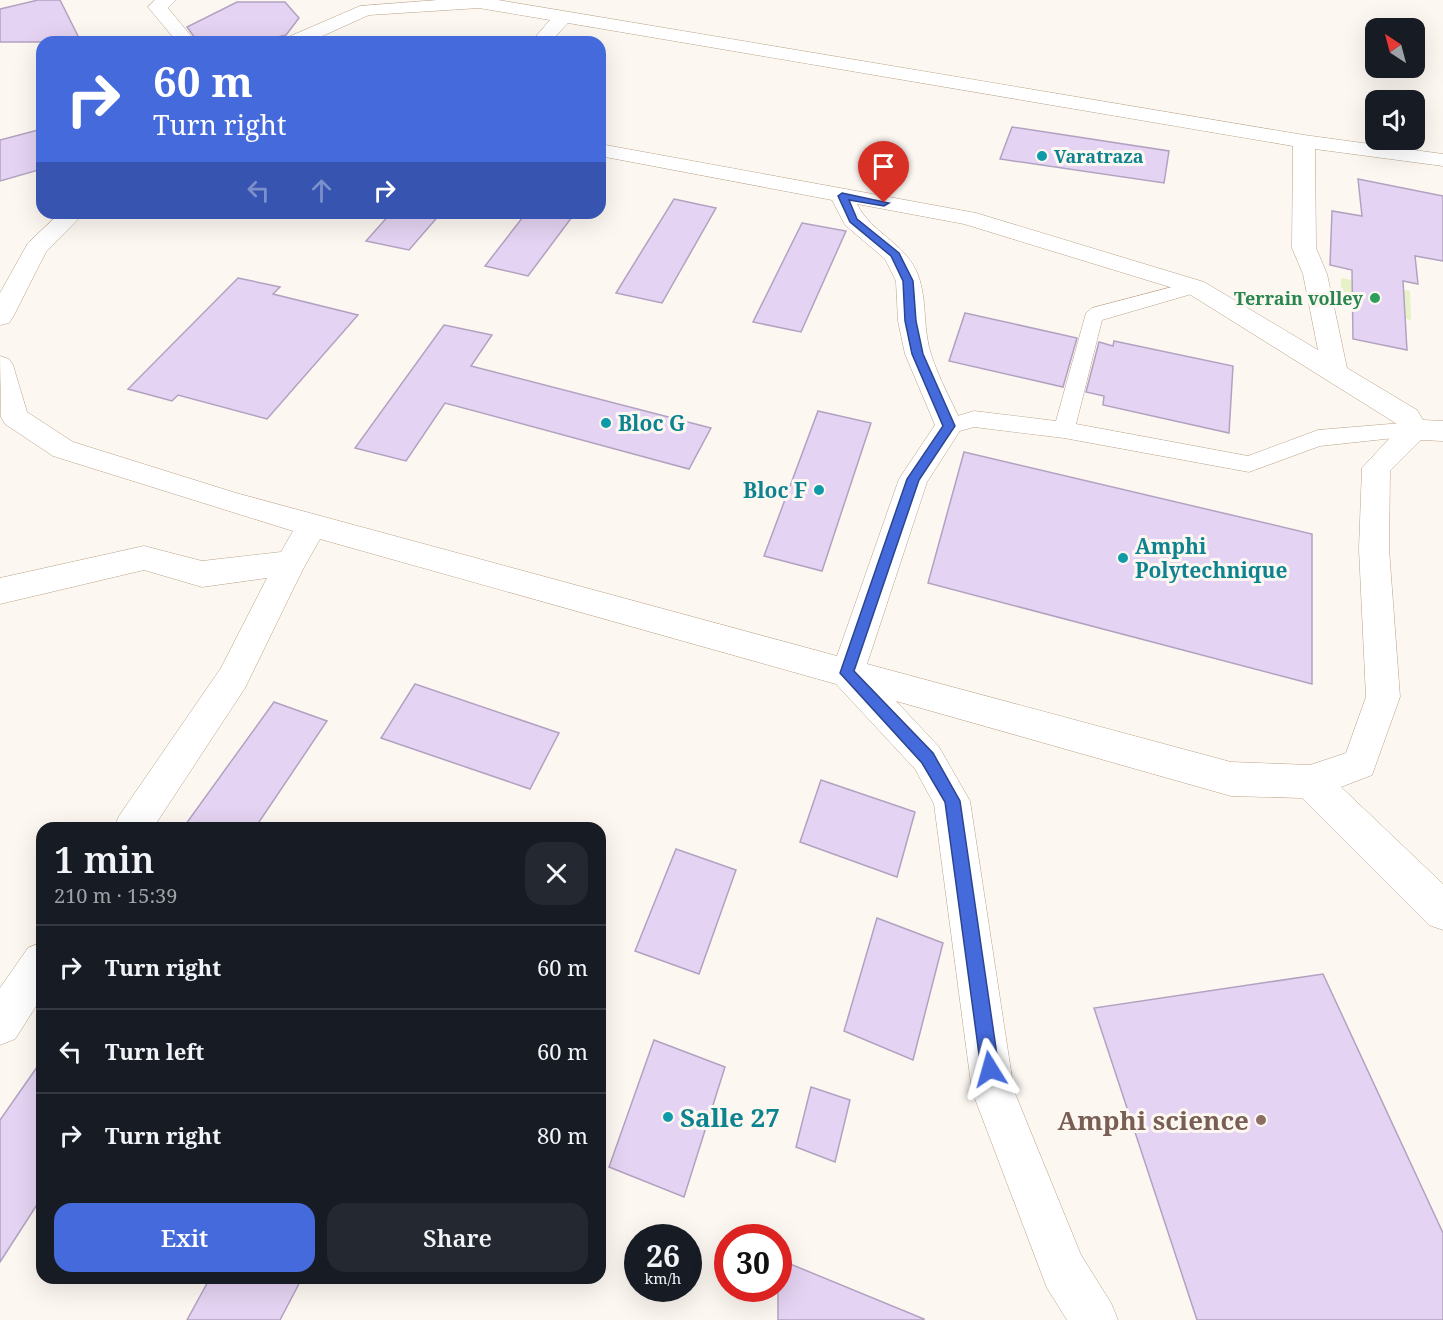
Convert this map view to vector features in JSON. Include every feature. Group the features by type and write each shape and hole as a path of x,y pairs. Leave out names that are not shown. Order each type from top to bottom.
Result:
{"street":[{"path":"167,0 157,7 182,36"},
{"path":"307,36 366,10 471,2 1304,141 1443,160"},
{"path":"546,36 563,17"},
{"path":"1304,141 1304,248 1315,274 1335,372"},
{"path":"0,365 15,417 63,449 313,525 1231,779 1310,782 1359,764 1383,697 1374,549 1376,468 1428,430 1195,286 968,218 606,151"},
{"path":"842,196 853,220 895,255 908,281 910,321 918,354 949,426 913,479 846,673"},
{"path":"0,317 36,248 67,219"},
{"path":"136,822 233,678 290,563 313,525"},
{"path":"0,591 144,558 202,574 290,563"},
{"path":"846,673 927,758 952,801 993,1091 1064,1271 1094,1320"},
{"path":"1310,782 1443,912"},
{"path":"0,1023 36,971"}],"lane":[{"path":"1064,430 1093,317 1099,312 1195,286"},
{"path":"949,426 974,419 1064,430 1249,464 1318,438 1428,430"}],"green space":[{"name":"Terrain volley","path":"1341,278 1410,291 1411,320 1341,305"}],"building":[{"path":"38,0 60,0 78,36 36,36 36,42 0,42 0,9"},
{"path":"237,2 285,2 299,18 286,35 282,36 194,36 187,27"},
{"name":"Varatraza","path":"1012,127 1169,151 1164,183 1000,159"},
{"path":"36,131 36,171 0,181 0,140"},
{"path":"1358,179 1443,196 1443,261 1415,256 1418,284 1403,281 1407,350 1353,339 1352,270 1330,265 1332,211 1362,216"},
{"path":"674,199 716,208 662,303 616,293"},
{"path":"386,219 436,219 409,250 366,241"},
{"path":"521,219 571,219 528,276 485,266"},
{"path":"802,223 846,231 801,332 753,322"},
{"path":"238,278 280,287 273,294 358,315 267,419 178,395 172,401 128,389"},
{"path":"965,313 1077,338 1063,387 949,361"},
{"path":"444,325 492,335 471,366 711,428 689,469 445,403 406,461 355,448"},
{"path":"1114,341 1233,366 1229,433 1103,405 1104,396 1086,392 1099,342 1113,346"},
{"name":"Bloc F","path":"818,411 871,423 822,571 764,556"},
{"name":"Amphi Polytechnique","path":"964,452 1312,534 1312,684 928,583"},
{"path":"415,684 559,733 530,789 381,738"},
{"path":"274,702 327,721 259,822 187,822"},
{"path":"821,780 915,812 897,877 800,842"},
{"path":"676,849 736,870 699,974 635,951"},
{"path":"877,918 943,943 913,1060 844,1031"},
{"name":"Amphi science","path":"1323,974 1443,1233 1443,1320 1197,1320 1094,1008"},
{"name":"Salle 27","path":"654,1040 725,1067 684,1197 609,1167"},
{"path":"36,1069 36,1206 0,1262 0,1120"},
{"path":"811,1087 850,1100 835,1162 796,1147"},
{"path":"792,1265 924,1319 924,1320 778,1320 778,1302 792,1302"},
{"path":"207,1284 299,1284 280,1320 187,1320"}],"place":[{"name":"Varatraza","path":"1042,156"},
{"name":"Terrain volley","path":"1375,298"},
{"name":"Bloc G","path":"606,423"},
{"name":"Bloc F","path":"819,490"},
{"name":"Amphi Polytechnique","path":"1123,558"},
{"name":"Salle 27","path":"668,1117"},
{"name":"Amphi science","path":"1261,1120"}],"route":[{"path":"884,203 842,196 853,220 895,255 908,281 910,321 918,354 949,426 913,479 846,673 927,758 952,801 990,1069"}]}
